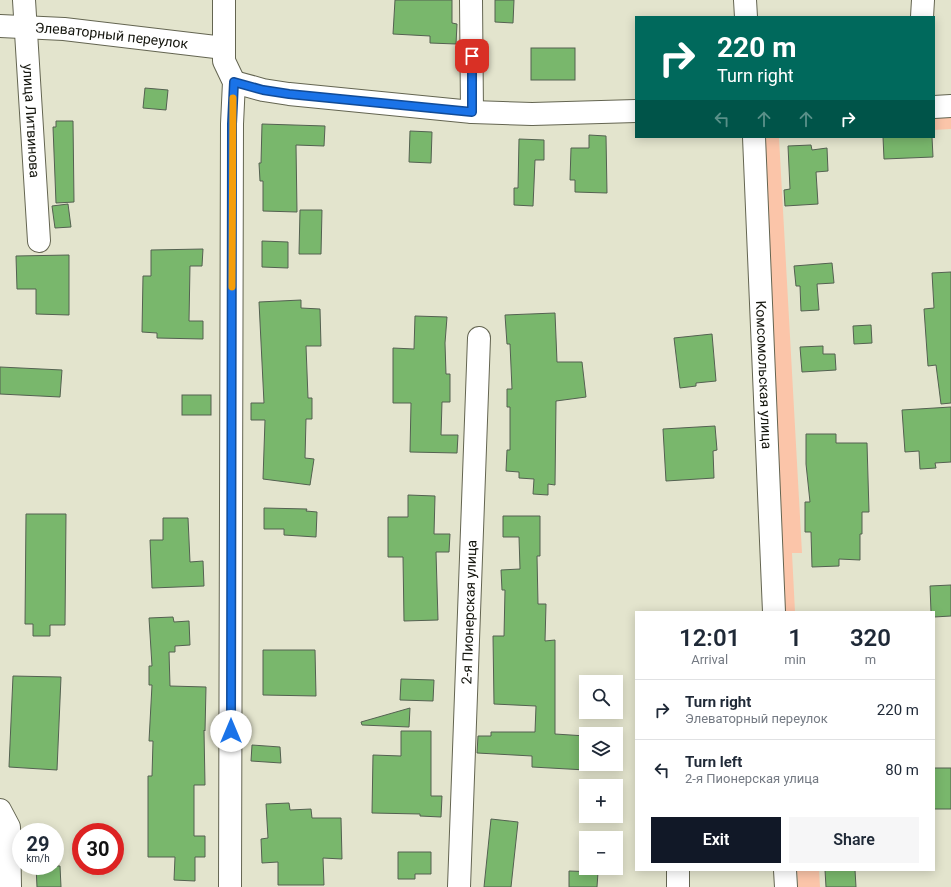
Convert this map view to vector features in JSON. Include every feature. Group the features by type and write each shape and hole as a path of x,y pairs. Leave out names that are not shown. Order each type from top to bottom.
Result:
{"street":[{"name":"улица Литвинова","path":"24,0 39,241"},
{"path":"224,0 224,61 234,82 232,124 230,887"},
{"path":"471,0 472,112"},
{"path":"745,0 746,16"},
{"path":"922,0 922,16"},
{"name":"Элеваторный переулок","path":"0,26 26,26 64,29 224,48"},
{"path":"234,82 263,90 289,94 472,112 532,114 635,111"},
{"path":"935,107 951,106"},
{"name":"Комсомольская улица","path":"754,138 774,611"},
{"name":"2-я Пионерская улица","path":"459,887 479,338"},
{"path":"0,810 9,827 10,887"},
{"path":"678,871 678,887"},
{"path":"785,871 786,887"}],"shaded area":[{"path":"935,114 951,114 951,129 935,130"},
{"path":"765,138 779,138 802,553 792,553 795,611 784,611"},
{"path":"797,871 819,871 820,887 798,887"}],"building":[{"path":"395,0 452,0 452,23 457,24 456,44 430,43 430,36 393,34"},
{"path":"495,0 514,0 513,23 495,22"},
{"path":"531,48 575,48 575,80 531,80"},
{"path":"145,88 168,90 166,110 143,108"},
{"path":"56,121 73,121 74,202 56,203 53,127 56,127"},
{"path":"262,124 325,126 324,146 296,145 297,212 263,211 263,181 260,181 259,163 261,163"},
{"path":"410,131 432,132 431,163 409,162"},
{"path":"589,135 606,136 607,193 575,192 575,180 570,180 571,148 589,148"},
{"path":"883,138 932,138 933,157 884,159"},
{"path":"519,139 544,140 544,160 535,160 533,206 514,205 514,188 518,188"},
{"path":"811,145 812,150 827,148 828,171 816,172 818,204 785,206 784,190 790,189 788,146"},
{"path":"68,204 71,227 55,228 52,206"},
{"path":"300,210 322,210 321,254 299,254"},
{"path":"262,241 288,242 288,268 262,267"},
{"path":"203,249 202,266 190,266 189,321 203,321 203,339 157,338 157,333 142,332 143,276 151,276 151,250"},
{"path":"69,255 69,315 36,314 36,289 17,289 16,256"},
{"path":"832,263 834,283 817,284 819,310 801,311 800,286 796,286 794,266"},
{"path":"951,272 951,403 941,404 936,365 928,366 924,309 934,308 932,273"},
{"path":"301,300 301,308 320,309 321,346 306,346 308,398 312,398 312,419 306,419 305,458 314,459 310,485 263,479 265,420 251,420 251,403 264,403 259,302"},
{"path":"555,313 557,362 582,362 586,397 556,401 555,485 548,484 548,495 533,494 534,479 519,478 519,472 506,471 507,450 510,450 510,407 507,407 507,389 512,389 510,344 507,344 505,315"},
{"path":"415,316 447,317 445,343 446,374 450,374 450,402 442,402 441,435 458,435 457,453 410,452 411,403 393,403 393,348 414,349"},
{"path":"871,325 872,343 854,344 853,326"},
{"path":"712,334 716,381 696,383 696,386 680,388 674,338"},
{"path":"823,346 823,354 835,354 836,370 802,372 800,347"},
{"path":"0,367 62,370 60,397 0,394"},
{"path":"182,395 211,395 211,415 182,415"},
{"path":"951,407 951,462 935,463 936,468 920,469 919,451 905,452 902,410"},
{"path":"715,426 717,450 713,451 714,478 666,481 663,429"},
{"path":"806,434 836,434 836,443 867,443 869,512 862,512 860,560 839,559 839,566 812,567 811,532 805,532 805,502 810,502 806,464"},
{"path":"408,495 435,496 434,534 450,534 449,552 436,552 438,620 404,621 403,557 388,557 388,517 408,517"},
{"path":"264,508 307,509 306,511 317,512 316,537 284,535 284,529 264,529"},
{"path":"26,514 66,514 65,625 50,625 50,636 33,636 33,624 25,624"},
{"path":"503,516 540,516 540,556 537,556 538,604 546,604 545,641 555,640 555,734 579,736 579,770 532,767 532,756 477,753 478,736 491,736 491,732 535,732 536,706 494,704 493,636 504,636 505,590 502,590 501,570 520,569 519,537 503,537"},
{"path":"163,518 188,518 190,562 203,561 204,586 152,588 150,540 163,540"},
{"path":"951,585 951,616 935,617 935,611 931,611 930,586"},
{"path":"173,617 174,622 189,621 190,645 175,646 175,652 169,652 170,686 206,687 205,731 204,730 205,785 194,785 194,836 205,836 205,857 195,857 195,881 174,880 175,857 148,857 148,776 152,776 153,741 149,741 152,685 149,685 149,666 152,666 149,618"},
{"path":"263,650 315,650 316,696 263,695"},
{"path":"13,676 61,677 57,770 9,767"},
{"path":"401,679 434,680 433,701 400,700"},
{"path":"410,708 409,727 362,725 361,722"},
{"path":"401,731 431,731 431,796 442,796 441,817 420,816 420,814 372,813 373,755 401,756"},
{"path":"252,745 280,747 281,763 251,761"},
{"path":"935,768 951,768 951,809 935,809"},
{"path":"289,803 290,810 311,809 312,818 341,818 342,859 323,858 324,885 278,885 278,862 262,863 261,839 268,838 266,804"},
{"path":"491,819 518,822 511,887 484,887"},
{"path":"398,852 431,852 431,874 415,874 415,879 398,879"},
{"path":"569,871 579,871 579,875 598,875 597,887 569,887"},
{"path":"825,871 855,871 856,887 826,887"},
{"path":"36,875 60,875 61,887 37,887"}],"slow traffic":[{"path":"232,287 233,98"}],"route":[{"path":"231,731 232,124 234,82 263,90 289,94 437,110 472,112 472,56"}]}
